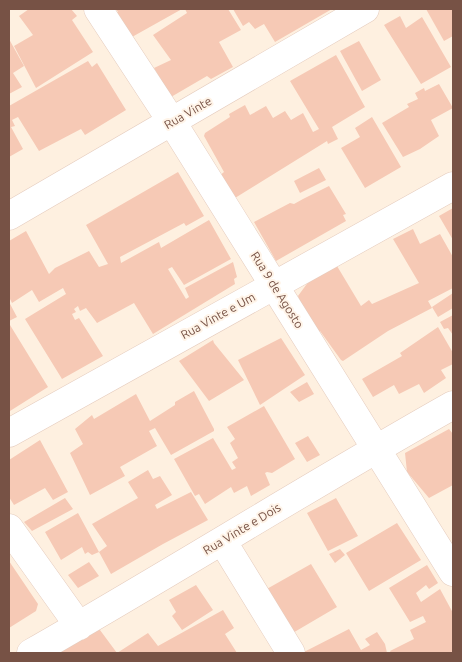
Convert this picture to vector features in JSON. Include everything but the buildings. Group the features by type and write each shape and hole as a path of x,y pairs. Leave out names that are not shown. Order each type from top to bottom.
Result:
{"street":[{"name":"Rua 9 de Agosto","path":"98,9 172,122 453,572"},
{"name":"Rua Vinte","path":"9,216 366,9"},
{"name":"Rua Vinte e Um","path":"9,433 453,186"},
{"name":"Rua Vinte e Dois","path":"31,653 222,542 376,448 453,405"},
{"path":"9,528 79,626"},
{"path":"222,542 292,653"}]}
